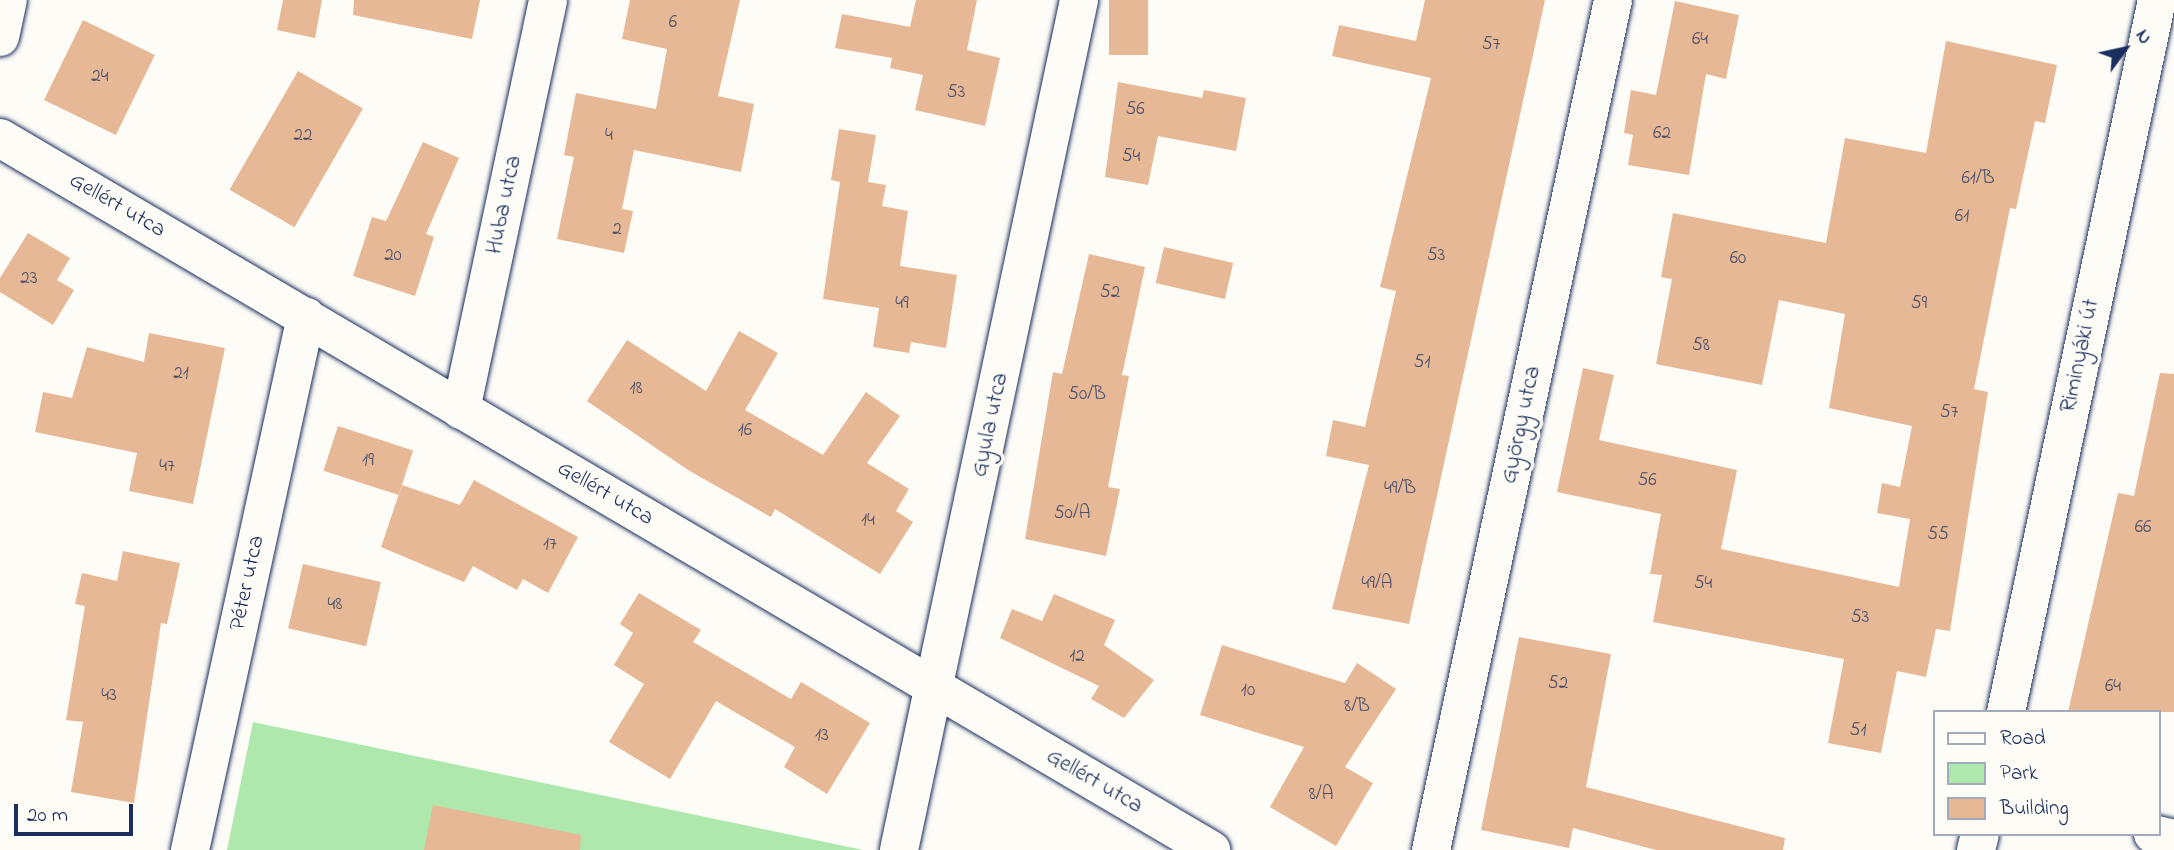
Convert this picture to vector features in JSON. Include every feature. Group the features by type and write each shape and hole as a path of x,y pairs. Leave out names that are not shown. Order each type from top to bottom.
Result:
{"street":[{"path":"0,37 8,0"},
{"name":"Huba utca","path":"461,410 548,0"},
{"name":"Gyula utca","path":"899,850 1079,0"},
{"name":"György utca","path":"1431,850 1613,0"},
{"name":"Riminyáki út","path":"2006,710 2157,0"},
{"name":"Gellért utca","path":"0,138 1211,850"},
{"name":"Péter utca","path":"190,850 306,316"}],"green space":[{"path":"253,722 863,850 227,850"}],"building":[{"path":"283,0 322,0 315,38 277,30"},
{"path":"354,0 480,0 472,39 353,15"},
{"path":"630,0 740,0 718,96 754,104 741,172 634,150 622,209 633,211 624,253 557,239 574,157 564,155 576,93 656,109 667,49 622,39"},
{"path":"916,0 977,0 967,50 1000,58 985,126 915,110 923,75 890,68 892,58 835,48 842,14 910,27"},
{"path":"1109,0 1148,0 1148,55 1109,55"},
{"path":"1425,0 1545,0 1409,624 1332,609 1369,465 1326,456 1333,420 1365,427 1396,291 1380,287 1431,78 1332,56 1339,25 1416,41"},
{"path":"1675,1 1739,15 1726,79 1706,74 1689,175 1628,165 1633,135 1624,133 1631,90 1656,95"},
{"path":"83,20 155,55 116,135 44,100"},
{"path":"1946,41 2057,65 2045,123 2035,121 2016,209 2010,208 1974,389 1988,392 1950,631 1936,629 1926,677 1897,671 1881,753 1828,743 1844,659 1653,622 1662,575 1650,574 1661,514 1557,492 1583,368 1614,375 1599,440 1737,470 1721,549 1899,587 1910,519 1877,513 1882,483 1900,487 1912,426 1829,408 1845,314 1779,300 1762,385 1656,364 1672,279 1661,277 1673,213 1826,243 1845,138 1926,153"},
{"path":"298,71 363,108 294,227 230,190"},
{"path":"1118,82 1202,98 1204,90 1246,98 1236,151 1158,136 1148,185 1105,177"},
{"path":"839,129 876,135 868,182 886,185 882,206 908,211 900,266 957,275 946,348 911,342 909,353 873,347 879,308 823,299 840,182 831,180"},
{"path":"423,142 459,158 426,234 434,237 415,296 353,276 372,217 386,221"},
{"path":"28,233 70,258 57,280 74,290 53,325 0,292 0,278"},
{"path":"1164,247 1233,263 1225,299 1156,283"},
{"path":"1089,254 1145,267 1122,375 1129,376 1108,487 1120,489 1106,556 1025,539 1053,372 1062,374"},
{"path":"739,331 778,353 745,410 823,455 866,392 900,416 867,463 909,489 896,511 913,522 880,574 775,509 771,517 688,470 587,401 627,340 706,391"},
{"path":"149,333 225,348 193,504 129,491 137,453 35,432 43,392 72,398 87,347 144,362"},
{"path":"2160,373 2174,374 2174,712 2068,710 2118,493 2134,496"},
{"path":"338,426 413,450 399,495 323,471"},
{"path":"474,480 578,537 548,593 523,579 517,590 473,566 464,582 381,547 402,485 460,505"},
{"path":"123,551 180,563 167,624 161,623 134,803 71,792 83,722 66,720 85,606 75,604 82,573 117,581"},
{"path":"303,564 381,582 366,646 288,628"},
{"path":"639,593 701,630 693,642 791,699 801,682 870,723 827,794 784,767 795,747 716,701 670,779 609,742 644,684 614,665 633,633 620,624"},
{"path":"1054,594 1115,620 1104,645 1154,680 1124,718 1091,699 1099,686 1000,638 1012,609 1042,621"},
{"path":"1519,637 1611,654 1586,787 1785,838 1783,850 1656,850 1573,828 1569,848 1481,830"},
{"path":"1222,645 1345,683 1357,663 1396,689 1345,767 1373,783 1336,846 1270,807 1304,747 1200,715"},
{"path":"433,805 581,835 580,850 424,850"}]}
